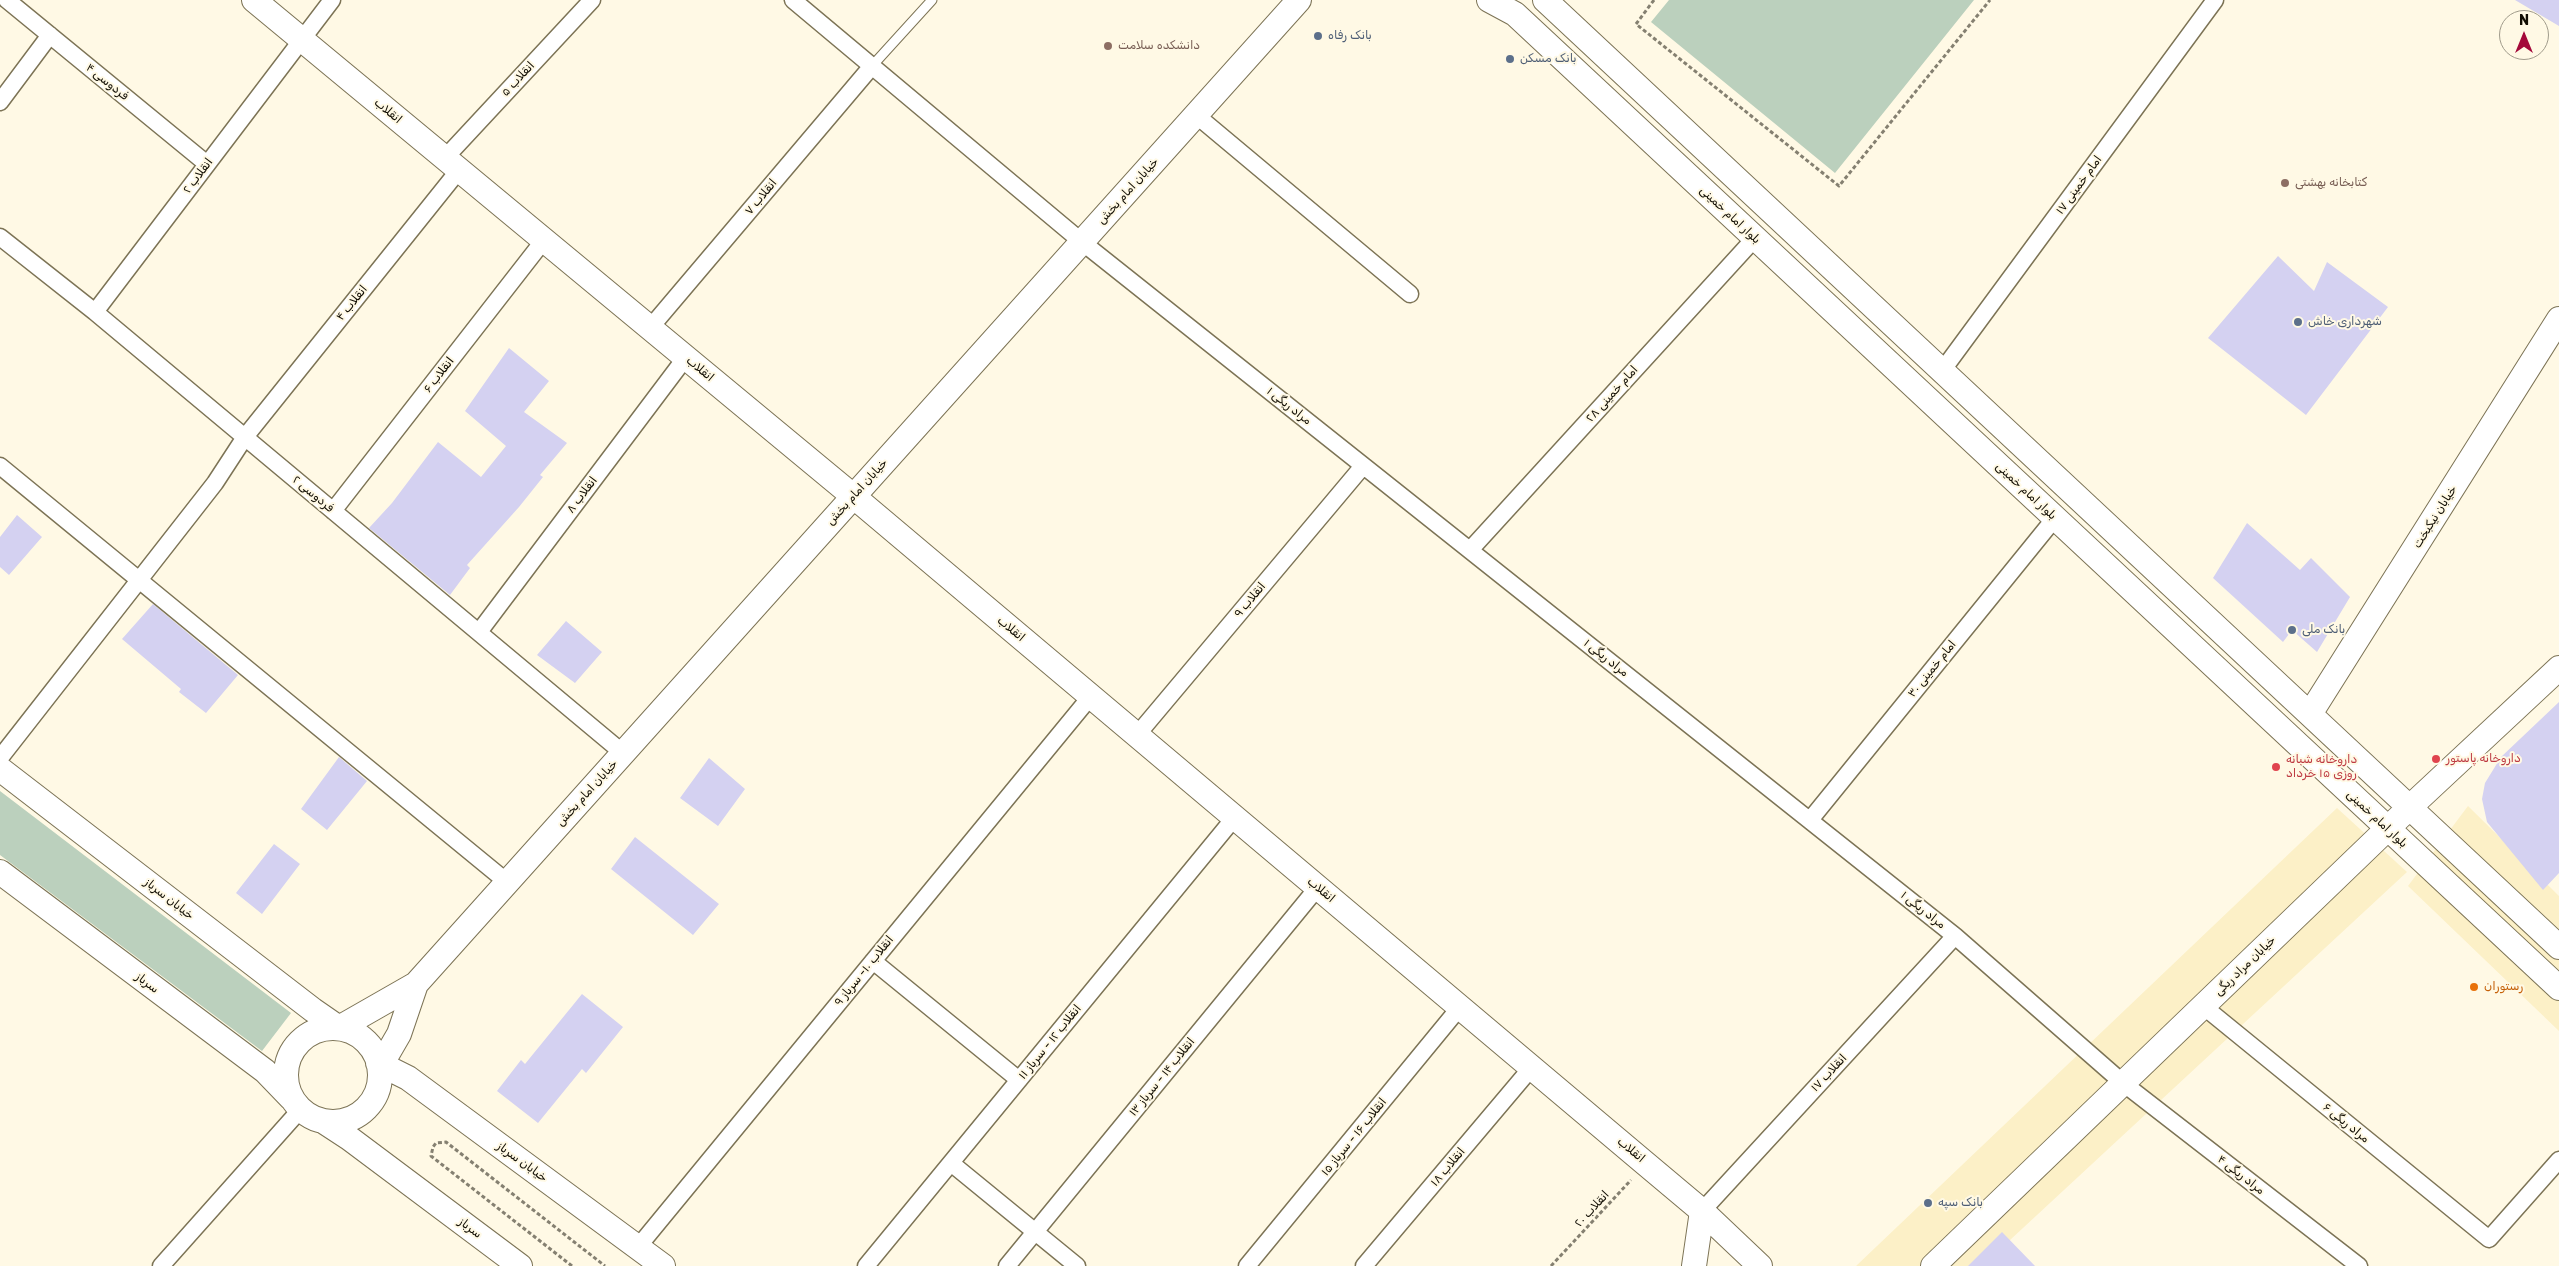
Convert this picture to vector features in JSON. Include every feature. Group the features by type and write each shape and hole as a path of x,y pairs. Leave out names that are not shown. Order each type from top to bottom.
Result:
{"main road":[{"name":"انقلاب","path":"254,0 686,357 1138,735 1702,1211 1746,1258 1760,1266"},
{"name":"خیابان امام بخش","path":"416,984 1299,0"},
{"name":"بلوار امام خمینی","path":"1489,0 1515,14 2559,988"},
{"path":"1545,0 2559,947"},
{"name":"خیابان نیکبخت","path":"2310,714 2555,336"},
{"name":"خیابان مراد ریگی","path":"1933,1266 2410,807 2559,668"},
{"name":"خیابان سرباز","path":"0,769 339,1028"},
{"name":"سرباز","path":"0,872 265,1071 295,1104"},
{"path":"339,1028 416,984"},
{"path":"378,1062 388,1052 399,1034 416,984"},
{"path":"324,1028 339,1028 354,1032 366,1041 376,1054 378,1062 379,1086 372,1102 361,1113 346,1121 330,1123 314,1119 295,1104 285,1076 289,1054 298,1042 310,1033 324,1028"},
{"name":"خیابان سرباز","path":"378,1062 408,1078 663,1266"},
{"name":"سرباز","path":"323,1121 349,1138 520,1266"},
{"path":"1694,1266 1702,1211"}],"street":[{"name":"فردوسی ۴","path":"7,0 207,164"},
{"name":"انقلاب ۲","path":"95,312 332,0"},
{"name":"انقلاب ۵","path":"452,164 592,0"},
{"name":"مراد ریگی ۱","path":"793,0 1082,242 1955,936 2123,1083"},
{"name":"امام خمینی ۱۷","path":"1942,371 2215,0"},
{"path":"0,102 50,35"},
{"name":"انقلاب ۷","path":"650,328 872,66"},
{"path":"1196,115 1410,294"},
{"name":"انقلاب ۴","path":"0,758 215,483 244,436 452,164"},
{"name":"فردوسی ۲","path":"0,237 95,312 623,753"},
{"name":"امام خمینی ۲۸","path":"1470,550 1755,238"},
{"name":"انقلاب ۶","path":"333,511 544,240"},
{"name":"انقلاب ۸","path":"479,632 686,357"},
{"path":"0,466 507,882"},
{"name":"انقلاب ۹","path":"1138,735 1363,466"},
{"name":"امام خمینی ۳۰","path":"1810,820 2054,518"},
{"name":"انقلاب ۱۰- سرباز ۹","path":"638,1247 1090,696"},
{"name":"انقلاب ۱۲ - سرباز ۱۱","path":"866,1266 1235,817"},
{"name":"انقلاب ۱۴ - سرباز ۱۳","path":"1007,1266 1318,887"},
{"name":"انقلاب ۱۷","path":"1702,1211 1955,936"},
{"path":"873,961 1019,1080"},
{"name":"مراد ریگی ۶","path":"2203,1006 2490,1240 2559,1160"},
{"name":"انقلاب ۱۶ - سرباز ۱۵","path":"1248,1266 1460,1007"},
{"name":"انقلاب ۱۸","path":"1364,1266 1532,1067"},
{"name":"مراد ریگی ۴","path":"2123,1083 2359,1266"},
{"path":"161,1266 295,1104"},
{"path":"951,1163 1077,1266"}],"lane":[{"path":"872,66 932,0"}],"path":[{"path":"1654,0 1636,24 1839,186 1990,0"},
{"path":"572,1266 431,1156 433,1147 436,1144 446,1142 605,1266"},
{"name":"انقلاب ۲۰","path":"1551,1266 1646,1164"}],"shaded area":[{"path":"2468,806 2559,896 2559,1031 2408,886"},
{"path":"2337,808 2407,872 1982,1266 1856,1266"}],"green space":[{"path":"1669,0 1974,0 1835,173 1651,22"},
{"path":"0,791 291,1013 262,1051 0,855"}],"building":[{"path":"2515,0 2559,0 2559,26 2549,20 2549,10 2532,10"},
{"name":"شهرداری خاش","path":"2278,256 2314,291 2327,262 2388,307 2306,415 2208,338"},
{"path":"509,348 549,381 524,412 567,443 540,475 543,477 519,507 467,565 470,568 450,595 369,528 392,503 438,442 481,477 506,446 465,411"},
{"path":"17,515 42,537 9,575 0,567 0,537"},
{"path":"2247,523 2300,570 2311,558 2350,597 2317,652 2292,630 2283,642 2213,578"},
{"path":"153,604 238,675 206,713 179,692 181,689 122,639"},
{"path":"566,621 602,652 575,683 537,655"},
{"path":"2559,702 2559,873 2543,890 2487,822 2482,799 2485,783 2501,757"},
{"path":"339,757 367,781 327,830 301,809"},
{"path":"709,758 745,789 718,826 680,798"},
{"path":"635,837 719,904 693,935 611,869"},
{"path":"274,844 300,864 262,914 236,893"},
{"path":"582,994 623,1027 586,1073 582,1069 538,1123 497,1091 521,1060 525,1064"},
{"path":"2002,1232 2035,1266 1968,1266"}],"place":[{"name":"بانک رفاه","path":"1318,36"},
{"name":"دانشکده سلامت","path":"1108,46"},
{"name":"بانک مسکن","path":"1510,59"},
{"name":"کتابخانه بهشتی","path":"2285,183"},
{"name":"شهرداری خاش","path":"2298,322"},
{"name":"بانک ملی","path":"2292,630"},
{"name":"داروخانه پاستور","path":"2436,759"},
{"name":"داروخانه شبانه روزی ۱۵ خرداد","path":"2276,767"},
{"name":"رستوران","path":"2474,987"},
{"name":"بانک سپه","path":"1928,1203"}]}
